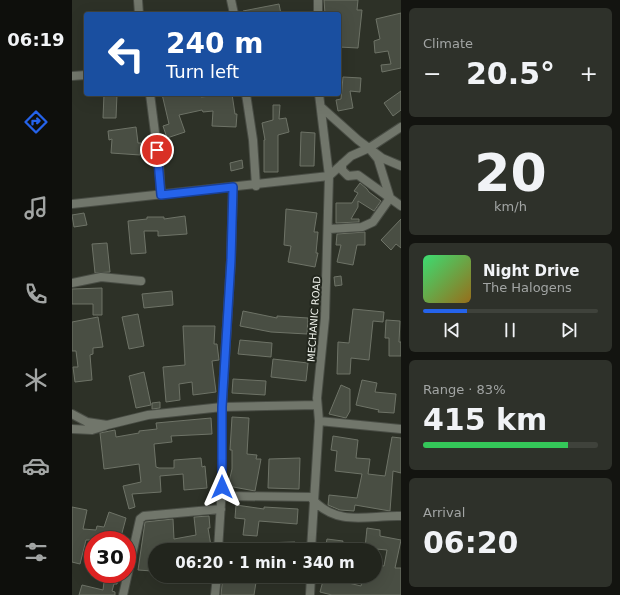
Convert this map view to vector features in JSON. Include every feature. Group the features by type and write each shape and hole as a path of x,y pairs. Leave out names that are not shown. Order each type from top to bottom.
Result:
{"street":[{"path":"138,0 139,12"},
{"path":"231,0 234,12"},
{"path":"318,0 318,12"},
{"path":"72,76 84,75"},
{"path":"150,96 159,164 161,195"},
{"path":"246,96 253,140 256,186"},
{"name":"MECHANIC ROAD","path":"312,543 313,499 319,421 318,405 326,318 329,228 329,176 319,96"},
{"path":"321,107 382,158 401,166"},
{"path":"72,204 233,187 256,186 329,176 351,156 369,148 401,127"},
{"path":"369,148 378,159 390,198"},
{"path":"342,164 342,170 348,176 358,175 401,206"},
{"path":"219,543 221,509 222,407 231,260 233,187"},
{"path":"329,228 362,227 373,222 390,198"},
{"path":"72,283 101,277 140,281"},
{"path":"72,429 92,430 148,415 222,407 318,405"},
{"path":"72,414 87,422 107,425"},
{"path":"319,421 401,429"},
{"path":"221,496 313,499 322,510 339,517 401,516"},
{"path":"123,595 138,525 144,516 221,509"},
{"path":"215,595 216,583"},
{"path":"310,595 311,583"}],"building":[{"path":"324,0 358,0 357,10 362,10 358,48 341,47 341,12 325,12"},
{"path":"279,4 281,12 243,12"},
{"path":"401,13 401,68 382,72 381,65 391,64 388,51 375,53 374,41 380,39 376,19"},
{"path":"343,77 361,78 360,92 350,91 353,108 338,111 336,100 341,99"},
{"path":"401,91 401,110 393,116 384,103"},
{"path":"104,96 117,96 116,118 103,118"},
{"path":"162,96 232,96 235,114 237,114 236,127 212,126 213,111 203,112 202,110 179,115 185,132 167,138 163,126 169,124"},
{"path":"273,105 280,105 279,119 286,118 289,132 278,135 278,172 264,172 265,140 262,123 273,120"},
{"path":"136,127 138,143 141,143 140,155 111,153 112,139 109,140 108,131"},
{"path":"301,132 315,133 314,166 300,166"},
{"path":"242,160 243,168 231,171 230,163"},
{"path":"360,183 381,201 374,211 358,201 358,207 351,219 359,219 359,222 336,223 336,203 352,203 358,193 354,191"},
{"path":"286,209 317,213 314,232 318,232 316,253 318,253 315,267 288,262 291,246 284,245"},
{"path":"84,213 87,225 74,227 72,215"},
{"path":"185,216 187,234 158,236 158,231 144,231 146,253 131,254 128,221 147,219 147,217 164,217 164,219"},
{"path":"401,219 401,248 396,244 391,250 381,240"},
{"path":"365,232 365,245 357,245 353,265 337,262 341,245 336,245 337,234"},
{"path":"107,243 110,272 95,273 92,244"},
{"path":"341,276 342,285 335,286 334,277"},
{"path":"102,288 102,315 93,315 93,304 72,304 72,289"},
{"path":"172,291 173,305 144,308 142,294"},
{"path":"353,309 384,312 383,322 373,321 369,360 351,358 350,374 337,374 338,342 349,343"},
{"path":"243,311 277,318 277,316 308,318 307,334 271,332 240,326"},
{"path":"138,314 144,346 129,349 122,317"},
{"path":"98,317 103,347 93,348 93,354 90,355 92,380 75,382 73,367 78,367 76,351 72,351 72,322"},
{"path":"386,320 400,321 399,342 401,342 401,356 389,356 389,338 385,338"},
{"path":"183,326 215,326 214,344 217,344 219,360 212,361 216,392 193,395 192,382 179,384 180,400 166,402 163,367 185,365"},
{"path":"240,340 272,343 271,357 238,354"},
{"path":"273,359 308,363 306,381 271,377"},
{"path":"144,372 151,405 136,408 129,376"},
{"path":"233,379 266,381 265,395 232,393"},
{"path":"362,380 377,383 375,392 396,394 394,413 378,412 379,410 356,405"},
{"path":"341,385 350,389 350,411 346,418 329,414"},
{"path":"160,402 160,408 152,409 152,403"},
{"path":"232,417 249,418 247,454 257,455 256,459 261,459 255,491 228,486 232,469 232,450 230,450"},
{"path":"211,418 212,434 171,436 172,442 154,444 156,467 159,468 174,468 174,460 201,458 202,467 205,466 207,488 184,490 183,474 160,476 161,492 132,494 135,507 129,509 123,486 141,482 139,464 104,469 100,433 115,430 116,437 139,433 139,431 157,429 156,423"},
{"path":"333,436 358,440 356,458 370,459 368,474 385,476 392,437 401,438 401,473 393,471 390,511 355,505 354,511 340,510 328,505 329,495 357,498 362,474 335,471 337,451 331,450"},
{"path":"300,458 299,489 268,488 269,459"},
{"path":"236,505 264,509 264,507 298,509 297,524 259,521 257,536 243,535 245,519 235,518"},
{"path":"72,507 87,510 83,529 96,530 97,526 104,527 109,512 126,518 123,531 84,531 84,548 80,564 72,562"},
{"path":"209,516 210,528 208,528 210,543 148,543 148,571 138,570 145,522 173,519 174,539 196,535 194,517"},
{"path":"367,528 380,530 380,536 401,540 395,568 401,568 401,595 332,595 320,592 322,583 349,583 361,586 362,583 382,583 382,566 384,566 387,550 382,550 382,543 366,543"},
{"path":"327,539 343,541 343,543 326,543"},
{"path":"295,542 295,543 261,543"},
{"path":"104,583 117,583 114,584 112,591 115,592 115,595 79,595 82,585 103,590"},
{"path":"222,583 256,583 254,595 221,595"}],"route":[{"path":"157,150 161,195 233,187 231,260 222,407 222,487"}]}
